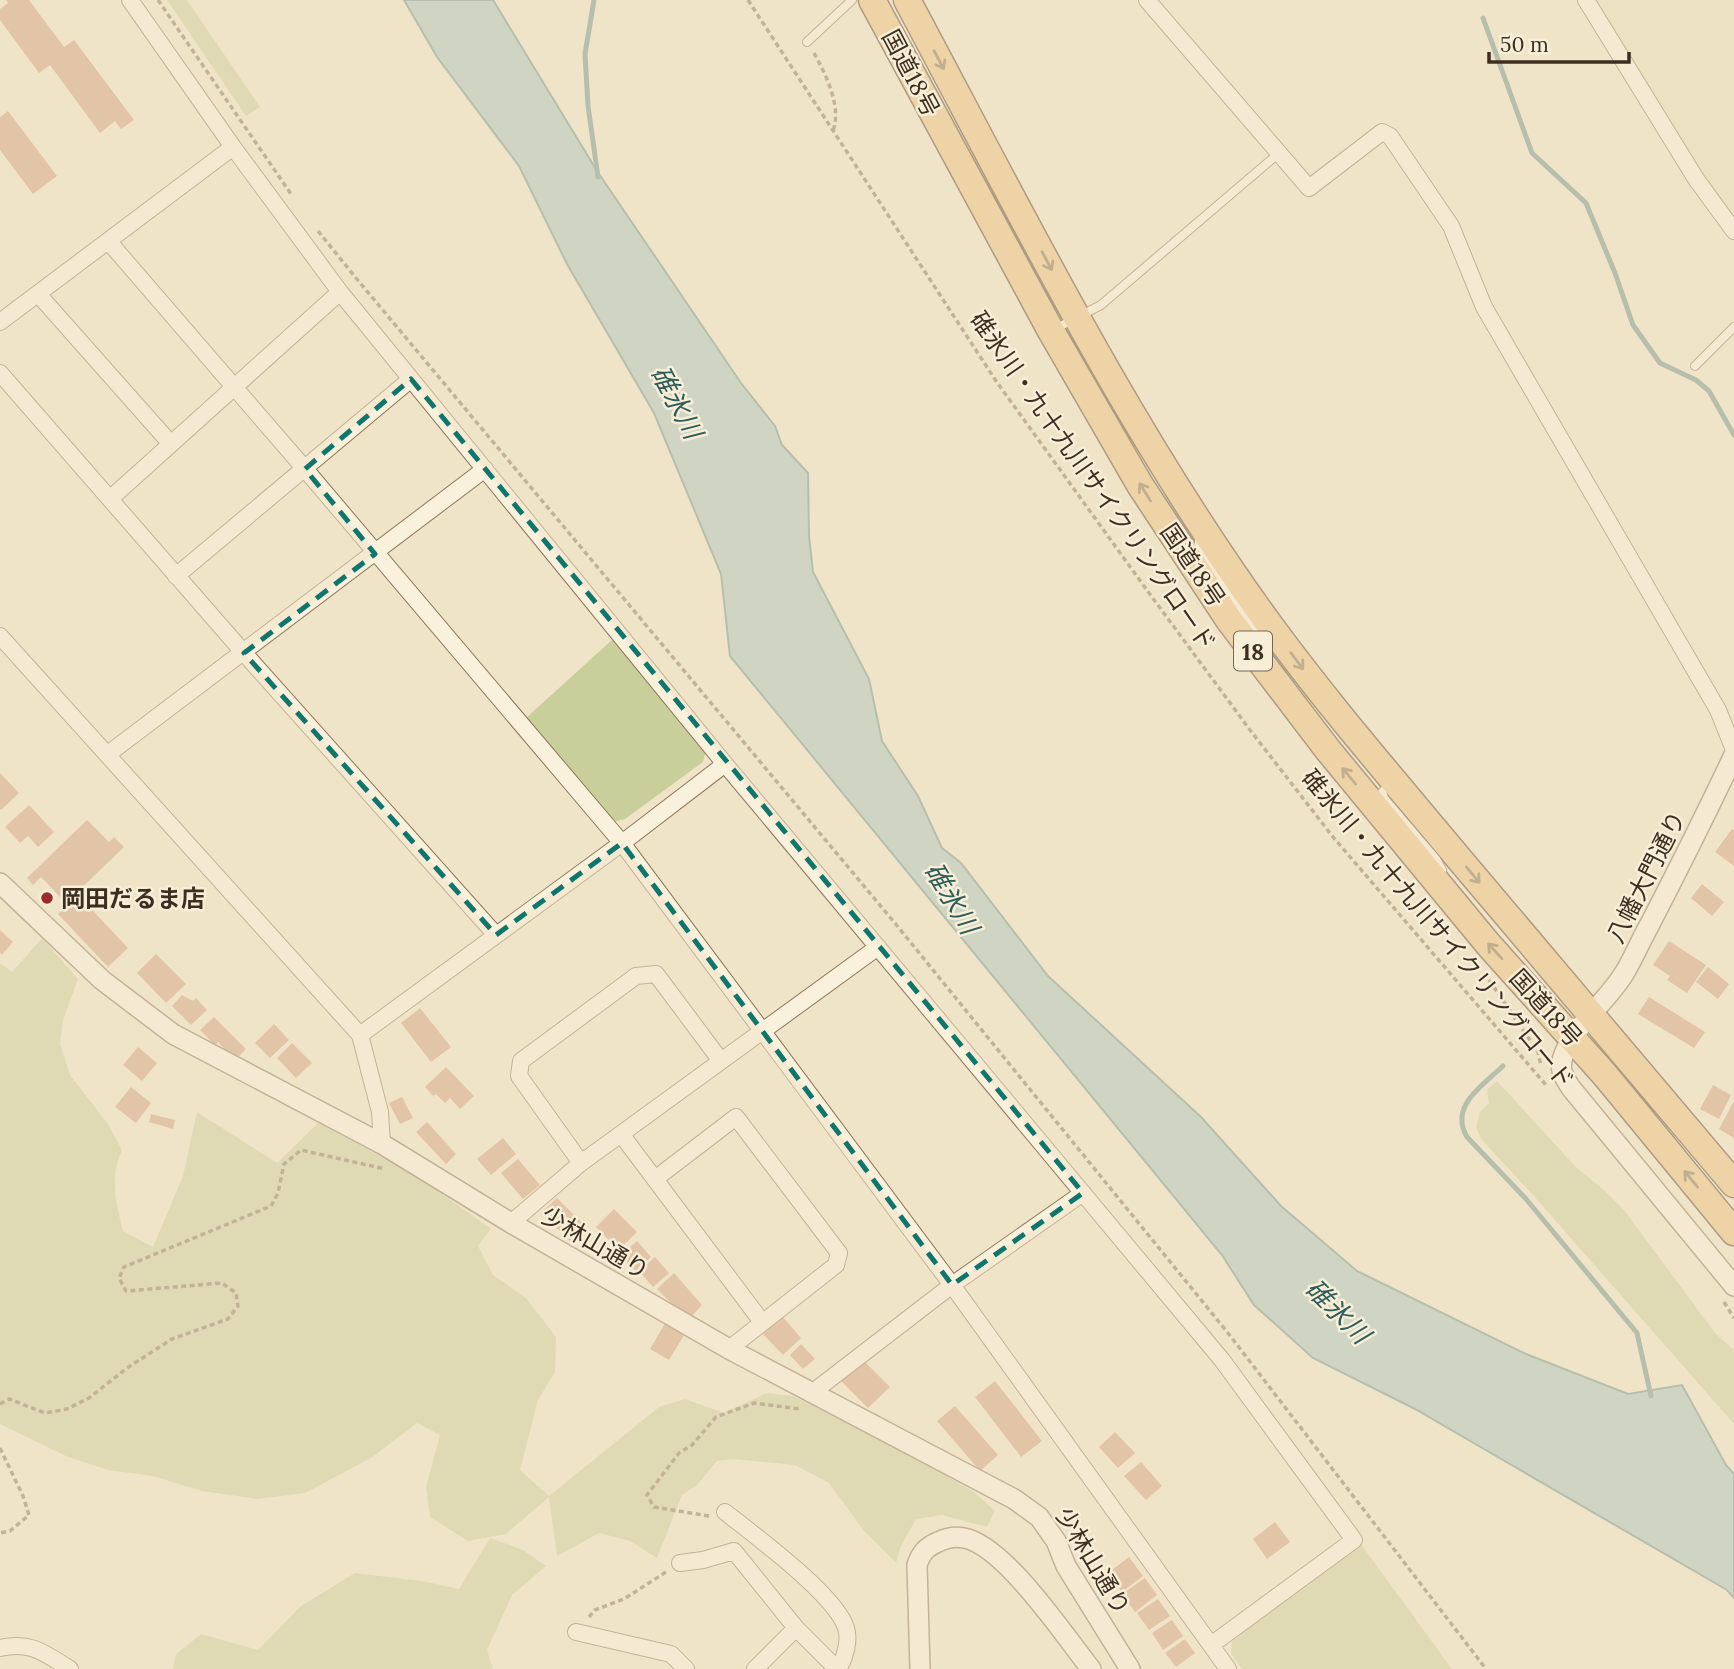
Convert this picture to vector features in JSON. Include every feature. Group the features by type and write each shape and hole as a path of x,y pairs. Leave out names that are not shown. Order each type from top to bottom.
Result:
{"highway":[{"name":"国道18号","path":"872,0 1051,331 1140,485 1229,620 1328,750 1734,1232"},
{"name":"国道18号","path":"907,0 1127,404 1208,535 1268,622 1339,716 1734,1184"}],"street":[{"path":"130,0 233,147 340,292 725,764 1222,1360 1354,1540 1211,1645"},
{"path":"1147,0 1309,188 1382,132 1390,136 1451,226 1484,307 1717,710 1734,753"},
{"path":"1586,0 1696,179 1734,231"},
{"path":"0,322 233,147"},
{"path":"108,242 305,469 622,844 952,1285 1228,1669"},
{"path":"111,498 340,292"},
{"path":"38,295 171,444"},
{"path":"0,373 176,576 496,935"},
{"path":"176,576 411,379"},
{"path":"108,754 485,469"},
{"path":"0,636 360,1035 380,1112 382,1144"},
{"name":"八幡大門通り","path":"1572,1038 1628,968 1682,865 1734,753"},
{"path":"360,1035 622,844 725,764"},
{"name":"少林山通り","path":"0,883 102,980 173,1034 382,1144 511,1223 729,1349 1014,1499 1039,1517 1056,1541 1066,1566 1130,1669"},
{"path":"511,1223 581,1163 878,947"},
{"path":"581,1163 519,1076 521,1061 636,976 656,975 721,1062"},
{"path":"1572,1038 1563,1056 1562,1075 1725,1289"},
{"path":"656,1179 736,1117 839,1254 836,1265 729,1349"},
{"path":"621,1134 762,1322"},
{"path":"813,1392 952,1285 1083,1194"},
{"path":"680,1563 734,1551 796,1628 837,1669 844,1660 848,1631 842,1616 798,1571 718,1514"},
{"path":"920,1669 917,1565 921,1553 929,1546 950,1537 965,1538 983,1546 1005,1563 1091,1669"},
{"path":"755,1669 796,1628"},
{"path":"576,1632 671,1654 686,1669"},
{"path":"0,1648 33,1647 69,1669"}],"lane":[{"path":"807,42 852,0"},
{"path":"1051,331 1101,305 1279,153"},
{"path":"1695,366 1734,327"},
{"path":"1208,535 1199,541 1198,549 1255,630 1276,681"},
{"path":"1394,781 1382,792 1384,798 1436,859 1464,914"}],"path":[{"path":"158,0 295,199"},
{"name":"碓氷川・九十九川サイクリングロード","path":"748,0 996,381 1250,730 1333,837 1554,1095"},
{"path":"807,42 826,80 836,111 837,121 832,132"},
{"path":"317,230 894,922 1203,1301 1486,1669"},
{"path":"1487,972 1488,979 1538,1052 1546,1084"},
{"path":"0,1404 9,1399 45,1413 67,1409 89,1398 127,1368 172,1339 228,1318 238,1306 236,1293 222,1283 126,1291 119,1278 124,1267 271,1206 278,1193 284,1164 301,1150 385,1169"},
{"path":"1725,1289 1734,1318"},
{"path":"718,1514 654,1507 647,1494 679,1453 692,1445 716,1417 754,1403 812,1411 835,1404"},
{"path":"0,1448 29,1515 10,1531 0,1533"},
{"path":"576,1632 595,1610 624,1599 680,1563"}],"highlighted area":[{"path":"411,379 1083,1193 952,1285 622,843 496,935 244,653 375,554 305,469"}],"shaded area":[{"path":"1594,0 1734,0 1734,219 1702,175"}],"green space":[{"path":"167,0 187,0 260,107 246,116"},
{"path":"613,639 706,750 703,762 625,819 612,822 526,718"},
{"path":"42,938 78,979 63,1020 60,1044 70,1075 108,1124 122,1150 115,1181 123,1231 153,1247 183,1176 197,1112 277,1163 318,1123 414,1174 491,1229 478,1246 493,1275 526,1298 556,1337 555,1372 538,1400 520,1470 549,1496 659,1407 685,1399 724,1413 766,1393 793,1396 889,1443 974,1492 995,1511 987,1527 942,1515 916,1519 900,1548 896,1563 864,1531 829,1483 795,1465 733,1459 717,1461 697,1485 682,1495 657,1558 630,1541 599,1533 557,1556 549,1497 506,1534 468,1541 430,1517 426,1487 440,1435 417,1423 371,1458 305,1493 258,1499 202,1491 153,1476 108,1470 68,1457 0,1424 0,963 12,972"},
{"path":"1497,1081 1576,1167 1624,1210 1715,1333 1734,1350 1734,1424 1482,1140 1476,1128 1480,1112 1489,1103 1487,1090"},
{"path":"490,1538 523,1550 546,1566 512,1595 487,1650 493,1669 173,1669 176,1654 201,1634 258,1650 301,1606 355,1573 422,1581 459,1589"},
{"path":"1360,1543 1452,1669 1242,1669 1231,1653 1232,1641"}],"water":[{"name":"碓氷川","path":"404,0 493,0 597,171 741,383 775,426 782,445 808,473 809,536 813,572 869,679 882,741 918,796 942,848 961,863 1048,976 1201,1117 1281,1206 1357,1271 1526,1354 1628,1394 1682,1385 1726,1465 1734,1474 1734,1598 1727,1590 1415,1409 1313,1358 1254,1305 1222,1255 730,656 721,574 654,413 567,264 519,166 437,57"}],"building":[{"path":"6,0 29,0 64,47 74,40 134,120 121,129 115,121 100,133 50,65 39,73 0,20 0,9 8,3"},
{"path":"8,111 57,176 33,194 0,150 0,117"},
{"path":"0,773 19,793 1,810 0,809"},
{"path":"29,805 54,832 38,847 28,836 20,843 5,827"},
{"path":"87,820 109,842 114,837 124,847 66,903 41,877 33,885 27,878"},
{"path":"1732,829 1734,830 1734,866 1715,852"},
{"path":"1702,884 1724,902 1712,916 1691,898"},
{"path":"78,895 128,948 108,967 58,914"},
{"path":"0,930 13,942 2,955 0,953"},
{"path":"1669,941 1706,965 1687,993 1667,980 1670,976 1653,965"},
{"path":"156,954 186,984 166,1003 137,973"},
{"path":"1708,967 1729,984 1718,999 1696,982"},
{"path":"182,995 193,1001 196,998 207,1010 191,1025 172,1006"},
{"path":"1649,997 1705,1032 1694,1048 1638,1014"},
{"path":"420,1008 451,1047 431,1062 401,1023"},
{"path":"214,1017 246,1049 235,1060 218,1042 215,1045 200,1030"},
{"path":"274,1024 289,1040 270,1058 255,1043"},
{"path":"292,1043 312,1063 296,1078 277,1058"},
{"path":"138,1047 157,1063 142,1081 123,1065"},
{"path":"446,1067 474,1096 460,1109 450,1098 445,1103 425,1087"},
{"path":"1713,1085 1731,1095 1719,1119 1700,1109"},
{"path":"131,1087 151,1103 136,1123 115,1107"},
{"path":"402,1097 413,1118 400,1124 389,1103"},
{"path":"1734,1101 1734,1138 1719,1129"},
{"path":"151,1114 175,1120 173,1129 149,1122"},
{"path":"427,1122 456,1154 446,1164 416,1132"},
{"path":"503,1138 516,1154 491,1175 477,1159"},
{"path":"518,1159 540,1185 523,1199 501,1173"},
{"path":"557,1198 586,1227 571,1242 541,1213"},
{"path":"614,1209 637,1232 619,1250 596,1227"},
{"path":"637,1241 651,1257 636,1271 621,1256"},
{"path":"655,1257 669,1273 653,1287 639,1271"},
{"path":"674,1273 702,1305 692,1316 671,1303 657,1289"},
{"path":"782,1316 801,1338 783,1355 763,1334"},
{"path":"667,1320 686,1332 669,1360 650,1349"},
{"path":"801,1344 815,1359 803,1369 790,1355"},
{"path":"862,1359 890,1387 868,1408 841,1381"},
{"path":"995,1381 1042,1441 1021,1457 975,1397"},
{"path":"955,1406 998,1455 980,1471 937,1421"},
{"path":"1115,1432 1135,1453 1118,1468 1099,1447"},
{"path":"1141,1462 1162,1486 1146,1500 1124,1476"},
{"path":"1275,1522 1290,1542 1267,1559 1253,1539"},
{"path":"1129,1557 1143,1576 1122,1592 1108,1573"},
{"path":"1145,1578 1157,1595 1135,1612 1122,1594"},
{"path":"1158,1599 1170,1616 1149,1630 1137,1613"},
{"path":"1172,1620 1183,1636 1163,1650 1152,1633"},
{"path":"1185,1639 1195,1653 1176,1667 1165,1653"}],"waterway":[{"path":"594,0 585,54 588,106 598,177"},
{"path":"1483,18 1532,153 1586,203 1633,325 1660,363 1696,380 1709,391 1734,435"},
{"path":"1503,1066 1470,1097 1465,1106 1462,1116 1467,1137 1526,1199 1637,1333 1651,1396"}],"place":[{"name":"岡田だるま店","path":"47,898"}]}
